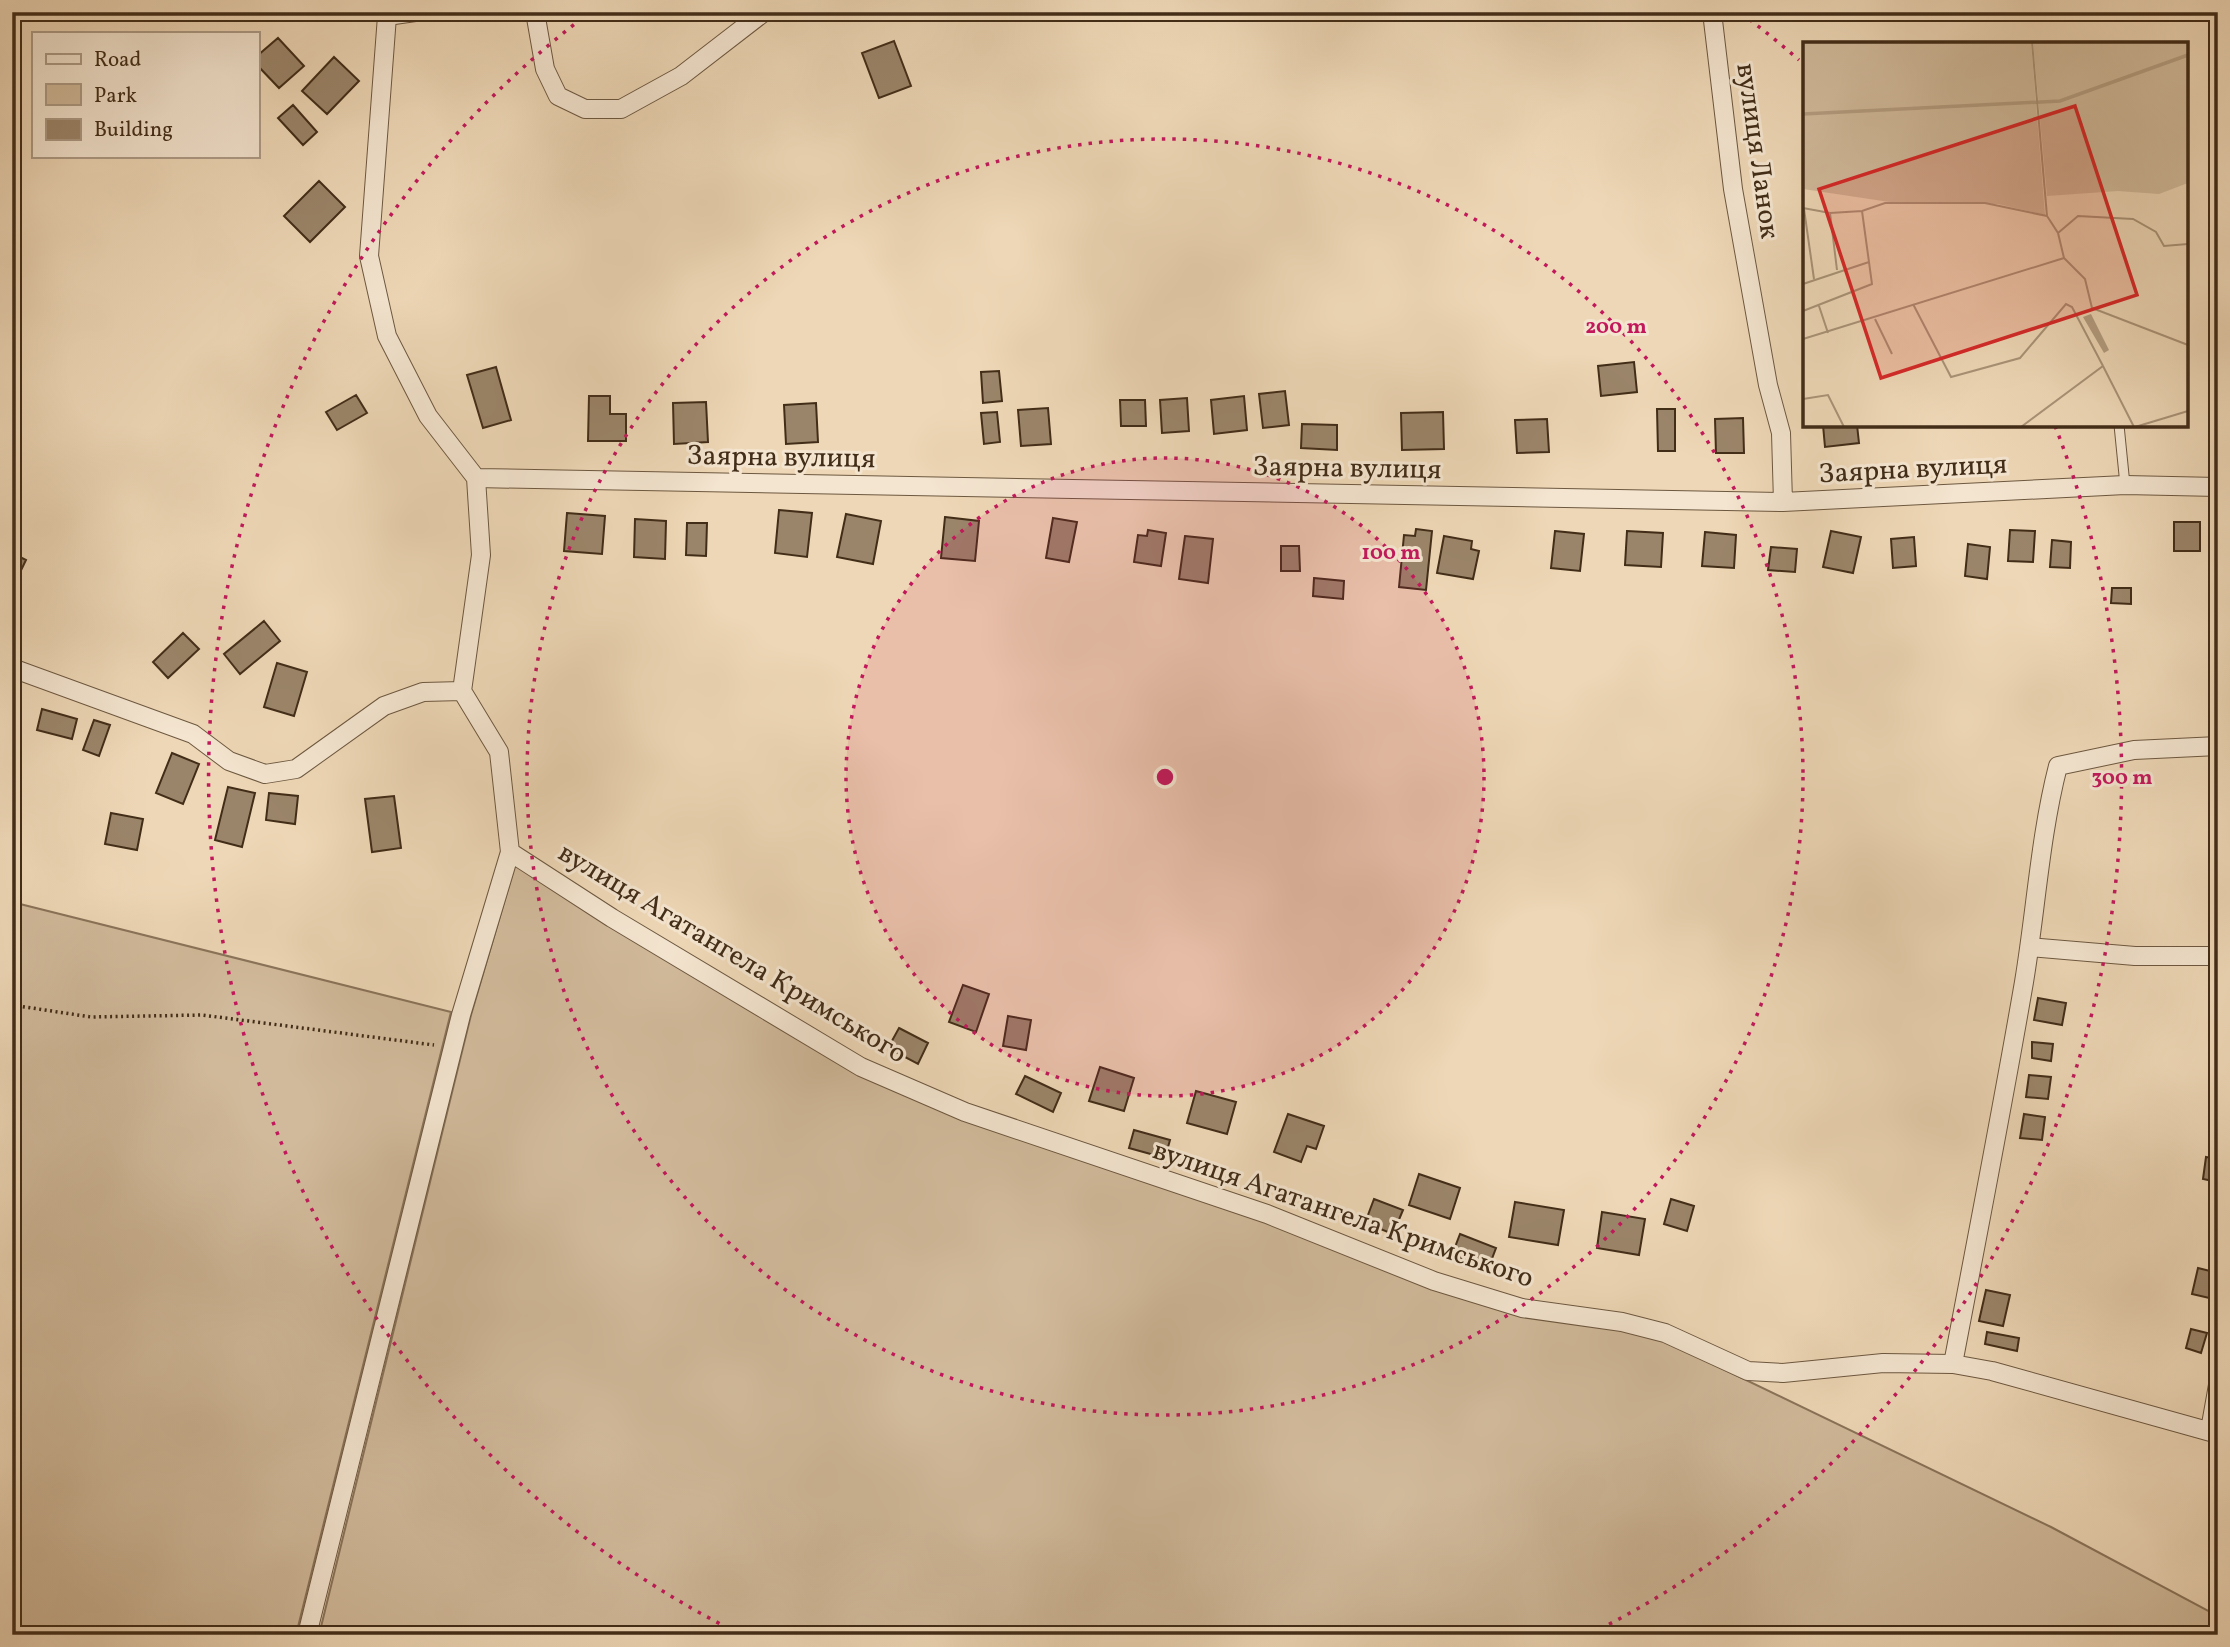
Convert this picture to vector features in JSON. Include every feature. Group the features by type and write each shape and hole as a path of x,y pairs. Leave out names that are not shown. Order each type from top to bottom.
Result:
{"street":[{"path":"307,1635 453,1048 510,852 499,752 462,691 481,555 476,478 428,416 387,336 369,256 385,14 415,12"},
{"path":"536,12 545,69 558,96 585,109 621,109 681,76 764,12"},
{"name":"вулиця Ланок","path":"1712,12 1732,189 1768,385 1781,433 1783,502"},
{"name":"Заярна вулиця","path":"476,478 1783,502 2125,485 2218,487"},
{"path":"12,668 193,734 229,761 265,774 296,769 384,705 423,692 462,691"},
{"path":"1953,1364 2000,1127 2030,947 2048,804 2058,766 2134,750 2218,746"},
{"name":"вулиця Агатангела Кримського","path":"510,852 612,918 861,1067 965,1112 1267,1214 1434,1280 1522,1308 1622,1322 1665,1333 1748,1371 1783,1373 1883,1363 1953,1364 1992,1371 2214,1432"},
{"path":"2030,947 2135,956 2218,956"},
{"path":"2214,1432 2218,1385"}],"lane":[{"path":"2119,427 2125,485"}],"path":[{"path":"12,1005 91,1017 202,1015 453,1048"}],"green space":[{"path":"515,865 859,1073 1265,1221 1432,1287 1663,1340 2051,1527 2218,1616 2218,1635 319,1635 471,1015"},
{"path":"12,902 451,1012 296,1635 12,1635"}],"building":[{"path":"1153,12 1209,12 1209,15 1153,18"},
{"path":"278,38 304,66 279,88 259,67 259,54"},
{"path":"894,41 911,86 879,98 862,53"},
{"path":"334,57 359,81 327,114 302,91"},
{"path":"293,105 317,132 303,145 278,118"},
{"path":"319,181 345,207 310,242 284,216"},
{"path":"1634,362 1637,392 1601,396 1598,366"},
{"path":"496,367 511,420 483,428 467,375"},
{"path":"999,371 1002,401 983,403 981,372"},
{"path":"1285,391 1289,425 1263,428 1259,394"},
{"path":"356,395 367,413 337,430 326,412"},
{"path":"589,396 610,396 610,414 626,414 626,441 588,441"},
{"path":"1244,396 1247,430 1214,434 1211,400"},
{"path":"1187,398 1189,431 1162,433 1160,400"},
{"path":"1120,400 1145,400 1146,426 1121,426"},
{"path":"706,402 708,442 674,444 673,403"},
{"path":"816,403 818,442 786,444 784,405"},
{"path":"1048,408 1051,444 1021,446 1018,410"},
{"path":"1657,409 1675,409 1675,451 1658,451"},
{"path":"997,412 1000,442 984,444 981,413"},
{"path":"1443,412 1444,449 1402,450 1401,413"},
{"path":"1743,418 1744,453 1716,453 1715,419"},
{"path":"1547,419 1549,452 1517,453 1515,420"},
{"path":"1302,424 1337,425 1337,450 1301,448"},
{"path":"1823,427 1857,427 1859,443 1825,447"},
{"path":"779,510 812,513 807,557 775,553"},
{"path":"567,513 605,516 602,554 564,551"},
{"path":"846,514 881,521 873,564 837,557"},
{"path":"945,517 979,521 975,561 941,558"},
{"path":"1053,518 1077,522 1069,562 1046,558"},
{"path":"635,519 666,521 665,559 634,557"},
{"path":"2174,522 2200,522 2200,551 2174,551"},
{"path":"2212,522 2218,522 2218,546 2213,546"},
{"path":"687,523 707,523 706,556 686,555"},
{"path":"1416,529 1432,531 1426,590 1399,587 1404,535 1415,536"},
{"path":"1148,530 1166,533 1161,566 1134,562 1138,535 1147,536"},
{"path":"2010,530 2035,531 2033,562 2008,561"},
{"path":"1555,531 1584,534 1580,571 1551,568"},
{"path":"1627,531 1663,533 1661,567 1625,565"},
{"path":"1831,531 1861,537 1853,573 1823,567"},
{"path":"1705,532 1736,535 1734,568 1702,566"},
{"path":"1185,536 1213,539 1208,583 1179,579"},
{"path":"1444,536 1472,541 1471,549 1479,551 1473,579 1437,573"},
{"path":"1914,537 1916,566 1893,568 1891,539"},
{"path":"2052,540 2071,542 2070,568 2050,567"},
{"path":"1968,544 1990,547 1987,579 1965,576"},
{"path":"1281,546 1299,546 1300,571 1281,571"},
{"path":"1771,547 1797,549 1795,572 1768,570"},
{"path":"12,553 26,560 13,587 12,587"},
{"path":"1314,578 1344,581 1343,599 1313,596"},
{"path":"2112,588 2131,588 2131,604 2111,603"},
{"path":"264,621 280,641 240,674 224,654"},
{"path":"183,633 199,649 168,678 153,662"},
{"path":"277,663 307,672 294,716 264,707"},
{"path":"42,709 77,719 72,739 37,730"},
{"path":"94,720 110,725 99,756 83,750"},
{"path":"172,753 199,764 183,804 156,793"},
{"path":"228,787 255,793 242,847 215,840"},
{"path":"269,793 298,796 295,824 266,820"},
{"path":"394,796 401,848 372,852 365,799"},
{"path":"111,813 143,819 137,850 105,844"},
{"path":"963,985 989,994 976,1032 949,1022"},
{"path":"2038,998 2066,1003 2062,1025 2034,1020"},
{"path":"1008,1016 1031,1020 1026,1050 1003,1046"},
{"path":"899,1028 928,1043 918,1064 888,1048"},
{"path":"2032,1042 2053,1044 2051,1061 2032,1058"},
{"path":"1100,1067 1134,1078 1124,1111 1089,1101"},
{"path":"2029,1075 2051,1077 2048,1099 2026,1097"},
{"path":"1025,1076 1061,1093 1053,1112 1016,1094"},
{"path":"1196,1091 1236,1102 1227,1134 1187,1123"},
{"path":"1288,1114 1324,1126 1316,1149 1307,1146 1301,1162 1274,1152"},
{"path":"2024,1114 2045,1117 2042,1140 2020,1138"},
{"path":"1134,1130 1170,1140 1165,1158 1129,1148"},
{"path":"2206,1157 2218,1159 2218,1182 2203,1179"},
{"path":"1419,1174 1460,1188 1450,1219 1409,1205"},
{"path":"1374,1199 1403,1210 1393,1234 1365,1223"},
{"path":"1671,1199 1694,1206 1687,1231 1664,1224"},
{"path":"1515,1202 1564,1210 1558,1245 1509,1237"},
{"path":"1602,1212 1645,1219 1639,1255 1597,1248"},
{"path":"1460,1234 1496,1248 1488,1269 1452,1255"},
{"path":"2198,1268 2218,1273 2218,1300 2192,1294"},
{"path":"1986,1290 2010,1295 2003,1326 1979,1321"},
{"path":"2191,1329 2207,1333 2201,1353 2186,1348"},
{"path":"1987,1332 2019,1338 2017,1351 1985,1344"}]}
